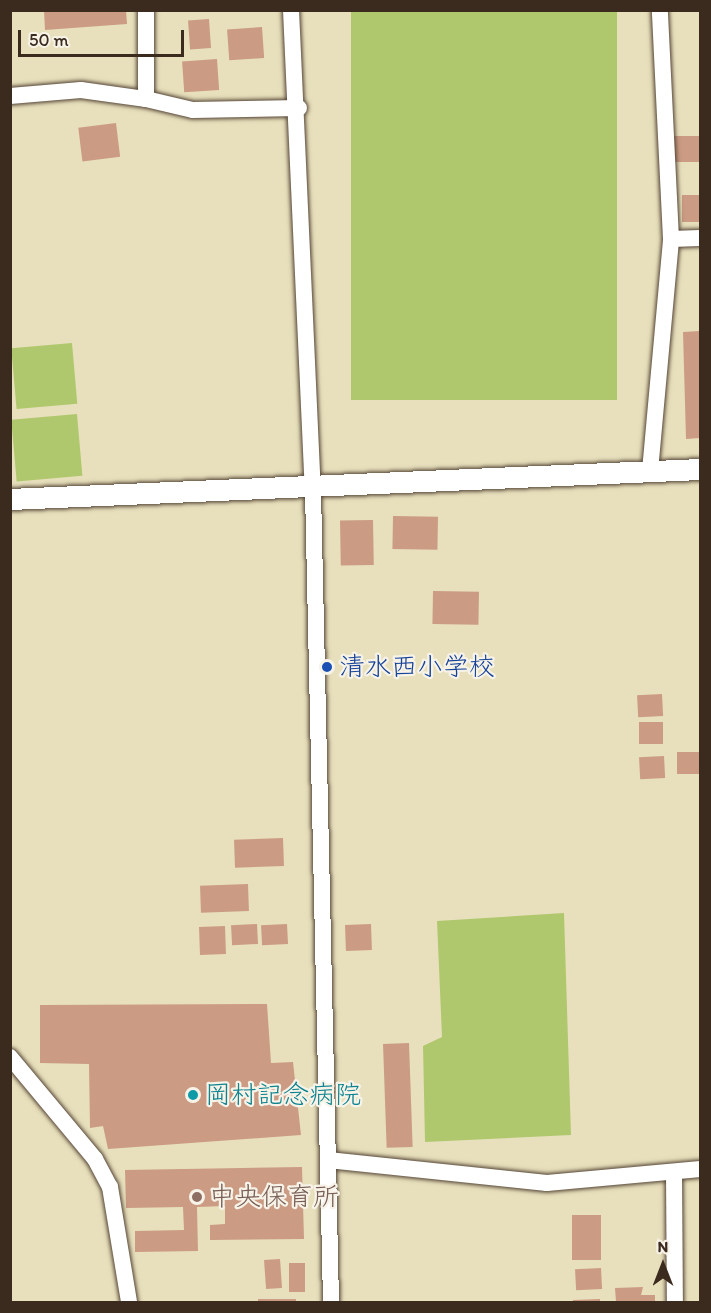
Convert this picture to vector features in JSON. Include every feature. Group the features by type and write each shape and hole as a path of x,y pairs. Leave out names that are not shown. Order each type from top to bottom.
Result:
{"street":[{"path":"146,10 146,99"},
{"path":"291,10 299,108 313,490 331,1302"},
{"path":"650,471 671,240 660,10"},
{"path":"10,96 81,90 146,99 193,110 299,108"},
{"path":"671,240 700,238"},
{"path":"10,499 313,490 700,469"},
{"path":"10,1057 94,1159 110,1187 129,1302"},
{"path":"328,1160 547,1183 700,1169"},
{"path":"674,1173 675,1302"}],"green space":[{"path":"351,11 617,11 617,400 351,400"},
{"path":"72,343 77,404 17,409 11,348"},
{"path":"77,414 82,476 17,482 11,420"},
{"path":"564,913 571,1135 425,1142 423,1046 442,1037 437,921"}],"building":[{"path":"44,10 126,10 127,24 45,30"},
{"path":"209,19 211,48 190,49 188,20"},
{"path":"262,27 264,58 229,60 227,29"},
{"path":"217,59 219,90 184,92 182,61"},
{"path":"116,123 120,157 82,161 78,128"},
{"path":"669,136 700,136 700,162 669,162"},
{"path":"682,195 700,195 700,222 682,222"},
{"path":"700,331 700,438 686,439 683,332"},
{"path":"393,516 438,517 437,550 392,549"},
{"path":"373,520 374,565 341,566 340,521"},
{"path":"433,591 479,592 478,625 432,624"},
{"path":"662,694 663,716 638,717 637,695"},
{"path":"639,722 663,722 663,744 639,744"},
{"path":"677,752 700,752 700,774 677,774"},
{"path":"664,756 665,778 640,779 639,757"},
{"path":"283,838 284,866 235,868 234,840"},
{"path":"248,884 249,911 201,913 200,886"},
{"path":"257,924 258,944 232,945 231,925"},
{"path":"287,924 288,944 262,945 261,925"},
{"path":"371,924 372,950 346,951 345,925"},
{"path":"225,926 226,954 200,955 199,927"},
{"name":"岡村記念病院","path":"267,1004 271,1063 293,1062 301,1135 108,1149 103,1126 90,1128 89,1064 40,1063 40,1005"},
{"path":"409,1043 413,1147 387,1148 383,1044"},
{"path":"302,1167 304,1239 210,1240 210,1225 225,1224 225,1206 197,1207 198,1251 135,1252 135,1231 184,1230 183,1207 126,1208 125,1170"},
{"path":"572,1215 601,1215 601,1260 572,1260"},
{"path":"280,1259 282,1288 266,1289 264,1260"},
{"path":"289,1263 305,1263 305,1292 289,1292"},
{"path":"601,1268 602,1289 576,1290 575,1269"},
{"path":"643,1287 641,1295 655,1295 655,1302 616,1302 615,1288"},
{"path":"258,1299 296,1299 296,1302 258,1302"},
{"path":"600,1299 600,1302 573,1302 573,1300"}],"place":[{"name":"清水西小学校","path":"327,667"},
{"name":"岡村記念病院","path":"193,1095"},
{"name":"中央保育所","path":"197,1197"}]}
